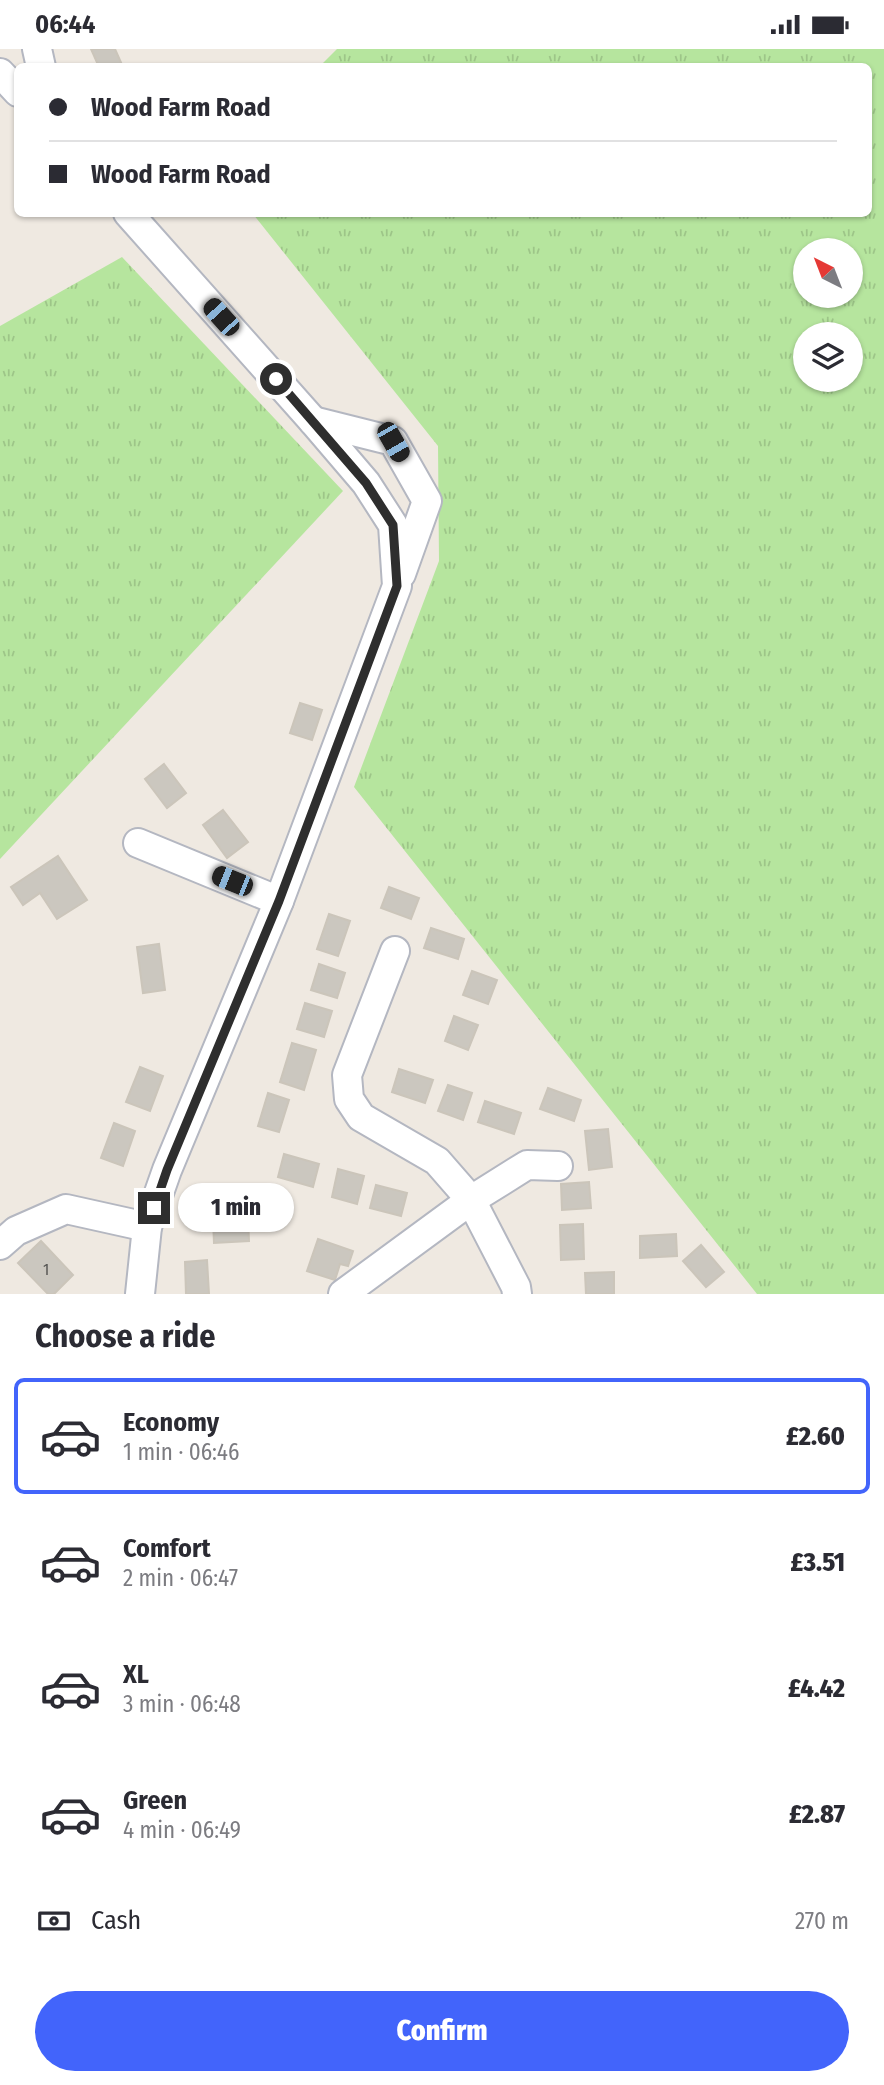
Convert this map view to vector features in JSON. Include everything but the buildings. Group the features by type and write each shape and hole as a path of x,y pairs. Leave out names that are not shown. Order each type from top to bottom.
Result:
{"street":[{"path":"0,73 14,88"},
{"path":"132,217 366,483 393,525 397,586"},
{"path":"140,1294 147,1227 167,1170 279,901 427,501 393,442 313,421"},
{"path":"138,843 279,901"},
{"path":"395,951 347,1075 349,1099 361,1117 437,1161 471,1201 516,1287 517,1294"},
{"path":"343,1294 471,1201 530,1154 558,1167"},
{"path":"0,1245 16,1231 66,1209 147,1227"}],"green space":[{"path":"337,49 884,49 884,1294 757,1294 354,787 439,561 438,446 255,217 872,217 872,63 323,63"},
{"path":"122,257 343,491 0,859 0,326"}],"route":[{"path":"154,1208 167,1170 279,901 397,586 393,525 366,483 276,379"}]}
